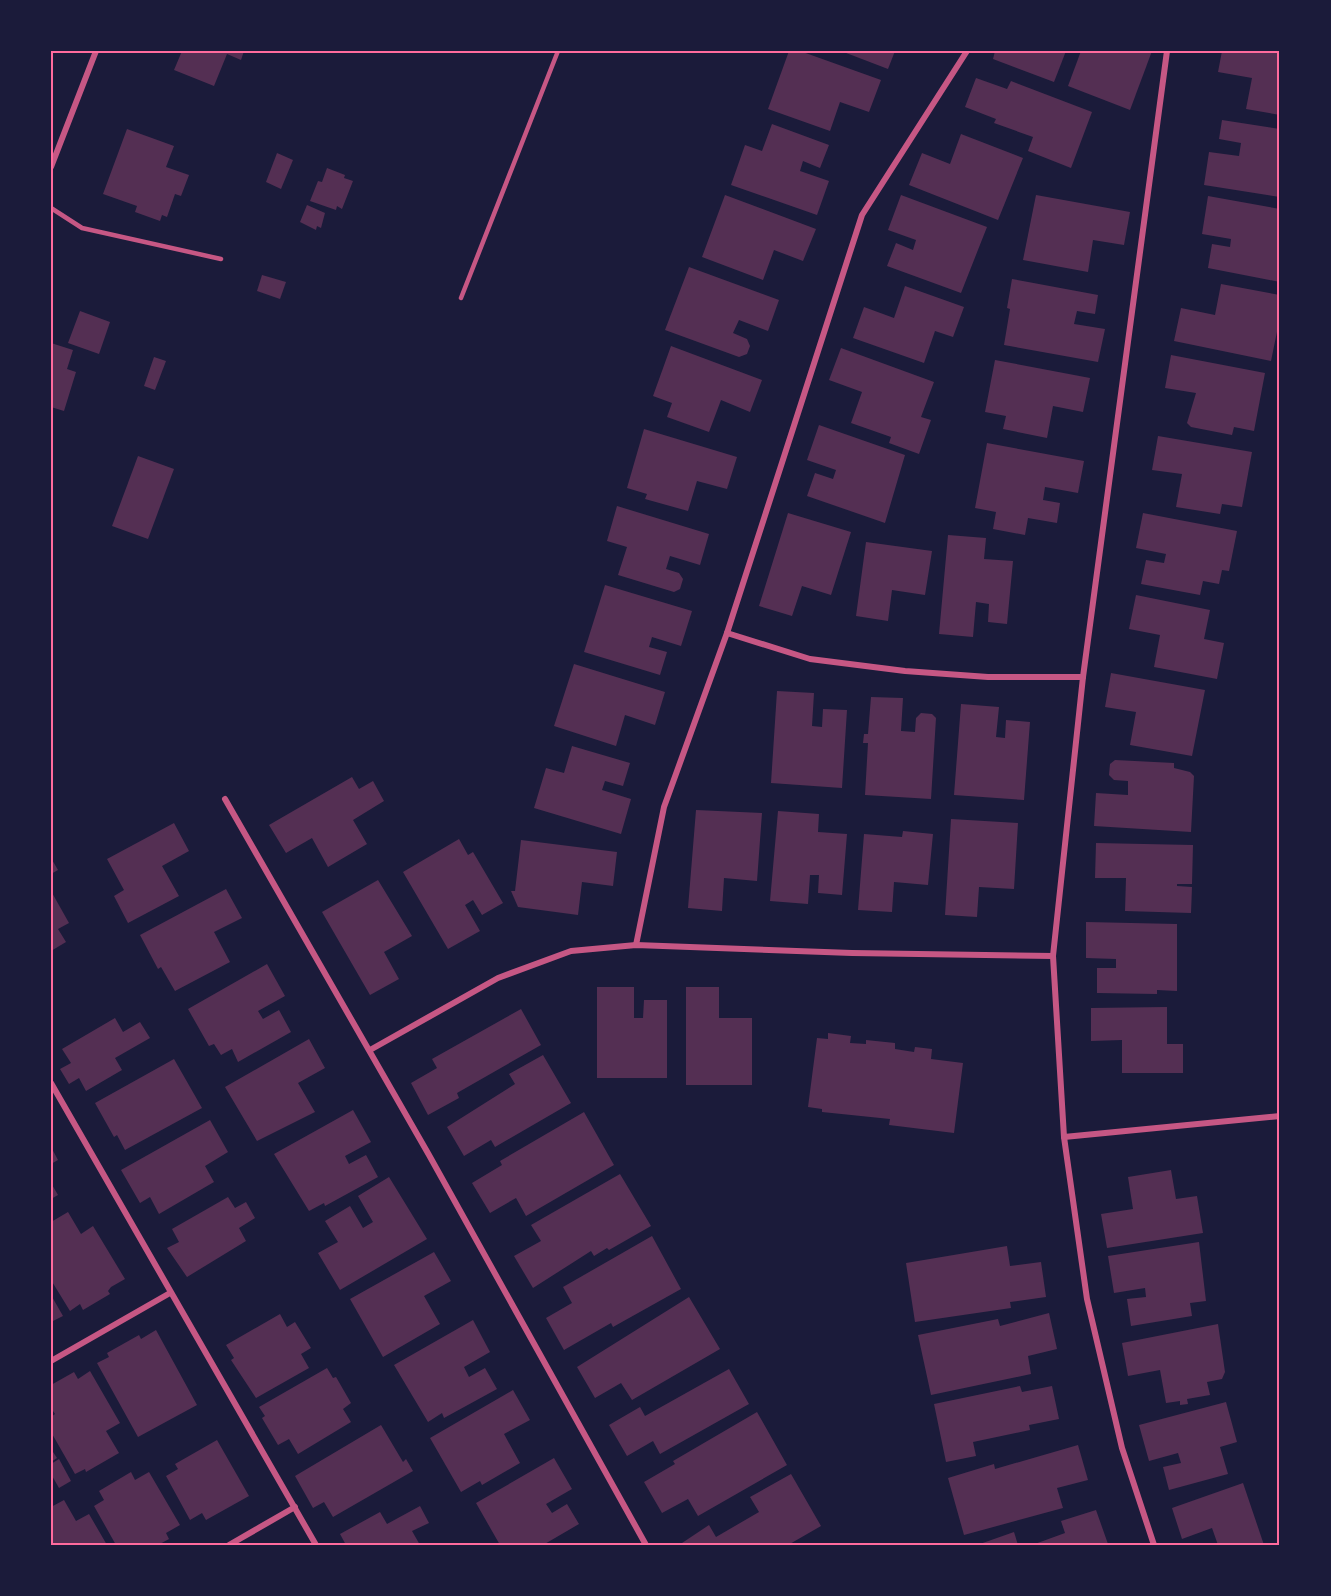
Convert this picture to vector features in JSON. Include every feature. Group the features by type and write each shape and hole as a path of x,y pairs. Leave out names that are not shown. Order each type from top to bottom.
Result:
{"street":[{"path":"51,167 96,51"},
{"path":"636,945 663,807 727,633 862,215 967,51"},
{"path":"1154,1545 1122,1448 1087,1299 1064,1137 1053,956 1083,677 1167,51"},
{"path":"727,633 810,659 905,671 988,677 1083,677"},
{"path":"225,800 370,1050 646,1545"},
{"path":"370,1050 498,978 571,951 636,945 852,953 1053,956"},
{"path":"51,1083 316,1545"},
{"path":"1064,1137 1280,1116"},
{"path":"51,1361 170,1293"},
{"path":"230,1545 295,1507"}],"lane":[{"path":"461,298 558,51"},
{"path":"51,208 82,228 220,259"}],"building":[{"path":"182,51 244,51 241,60 227,54 214,86 174,70"},
{"path":"789,51 800,51 881,80 869,112 840,102 830,131 768,109"},
{"path":"841,51 895,51 888,69"},
{"path":"995,51 1066,51 1054,82 993,59"},
{"path":"1081,51 1152,51 1130,110 1068,86"},
{"path":"1222,51 1280,51 1280,115 1246,109 1252,78 1218,72"},
{"path":"976,78 1007,89 1011,81 1092,112 1071,168 1028,151 1033,137 994,123 996,119 965,107"},
{"path":"1222,120 1280,129 1280,197 1204,185 1209,152 1239,156 1241,143 1219,139"},
{"path":"772,124 829,145 820,168 803,161 800,171 829,181 817,215 731,185 745,145 762,151"},
{"path":"127,129 174,146 166,167 189,175 181,196 175,194 167,217 162,215 160,221 135,212 137,206 103,194"},
{"path":"961,134 1023,158 998,220 909,185 922,153 950,164"},
{"path":"277,153 293,160 281,189 266,182"},
{"path":"327,168 353,181 342,209 337,206 336,210 310,201 318,181 322,182"},
{"path":"725,195 816,229 803,261 774,250 763,280 702,257"},
{"path":"901,195 987,227 961,293 887,266 896,243 913,250 916,240 888,230"},
{"path":"1036,195 1130,212 1124,245 1093,240 1088,272 1023,260"},
{"path":"1208,196 1280,209 1280,282 1208,268 1212,244 1230,247 1231,239 1202,234"},
{"path":"307,205 325,213 321,228 317,226 316,230 300,222"},
{"path":"689,267 779,300 768,331 739,320 733,333 747,339 750,346 747,354 739,357 665,330"},
{"path":"262,275 286,282 280,299 257,291"},
{"path":"1012,279 1098,295 1095,314 1077,311 1074,324 1105,329 1098,362 1004,345"},
{"path":"1221,284 1280,295 1280,317 1271,361 1174,341 1181,308 1215,315"},
{"path":"905,286 964,307 953,337 935,331 924,363 853,338 864,307 894,318"},
{"path":"80,311 110,322 99,354 68,343"},
{"path":"51,343 73,350 67,369 76,372 64,411 51,407"},
{"path":"671,346 762,380 750,412 721,400 709,432 667,417 672,403 653,396"},
{"path":"841,348 934,382 921,417 931,420 919,454 889,443 891,437 851,423 862,392 829,380"},
{"path":"1171,355 1265,373 1254,431 1234,427 1232,435 1191,427 1187,423 1196,393 1165,388"},
{"path":"154,357 166,361 155,390 144,386"},
{"path":"995,360 1090,378 1083,412 1053,406 1047,438 1003,429 1006,416 985,412"},
{"path":"819,425 905,455 885,523 807,496 815,473 833,479 836,470 807,460"},
{"path":"644,429 737,457 727,489 697,481 688,511 645,499 647,494 627,488"},
{"path":"1158,436 1252,452 1242,507 1222,504 1220,514 1176,507 1182,474 1152,470"},
{"path":"987,443 1084,461 1078,493 1045,487 1043,500 1060,503 1057,523 1028,518 1025,535 993,529 996,512 975,508"},
{"path":"138,456 174,469 148,539 112,526"},
{"path":"617,506 709,534 700,565 670,556 666,569 679,573 683,579 680,589 674,592 618,575 627,547 607,541"},
{"path":"788,513 851,532 831,595 802,586 792,616 759,606"},
{"path":"1143,513 1237,531 1229,571 1222,570 1219,584 1203,581 1200,595 1141,584 1146,560 1164,563 1166,554 1136,548"},
{"path":"948,535 986,538 984,559 1013,561 1007,624 988,622 989,604 976,602 973,637 939,634"},
{"path":"866,542 932,551 925,595 892,590 888,621 856,616"},
{"path":"605,585 692,611 681,646 652,637 649,647 667,652 660,675 584,652"},
{"path":"1136,595 1210,610 1204,639 1224,643 1217,679 1154,667 1160,635 1129,629"},
{"path":"574,664 665,692 655,725 625,715 616,746 554,726"},
{"path":"1111,673 1205,690 1192,756 1130,745 1136,712 1105,707"},
{"path":"777,691 814,693 812,726 822,727 823,709 847,710 842,788 771,783"},
{"path":"871,697 903,698 901,731 915,732 916,718 921,713 932,714 936,718 931,799 865,795 868,743 863,743 864,734 868,734"},
{"path":"961,704 999,707 996,737 1005,738 1006,720 1030,722 1024,800 954,795"},
{"path":"572,746 630,763 623,786 605,781 602,790 631,799 621,834 534,808 546,768 564,773"},
{"path":"1115,760 1174,763 1174,768 1190,772 1194,776 1191,832 1094,826 1096,793 1128,795 1128,781 1114,780 1109,775 1110,764"},
{"path":"352,777 359,789 373,781 384,801 353,820 367,844 328,867 312,838 286,853 269,825"},
{"path":"696,810 762,813 757,881 724,878 722,911 688,908"},
{"path":"778,811 819,814 818,832 847,834 842,895 818,893 819,875 810,875 808,904 770,901"},
{"path":"951,819 1018,823 1014,889 979,887 977,917 945,915"},
{"path":"174,823 189,851 162,866 179,896 128,923 114,896 124,890 107,859"},
{"path":"903,831 933,834 928,885 894,882 892,912 858,910 864,834 902,837"},
{"path":"459,839 468,855 473,852 503,903 482,915 473,900 465,905 480,931 448,949 403,872"},
{"path":"521,840 617,852 613,886 582,882 578,915 518,907 511,891 515,891"},
{"path":"1096,843 1193,845 1192,884 1177,884 1177,886 1192,887 1191,913 1125,911 1126,878 1095,878"},
{"path":"51,858 58,870 51,874"},
{"path":"378,880 412,936 384,952 399,979 370,995 322,912"},
{"path":"226,889 242,918 214,932 230,962 175,991 161,967 158,969 140,935"},
{"path":"51,891 69,923 58,929 66,942 51,951"},
{"path":"1086,922 1177,924 1177,991 1157,990 1157,994 1097,993 1097,968 1116,968 1116,959 1086,958"},
{"path":"267,964 285,996 258,1011 263,1019 279,1010 291,1032 238,1062 232,1049 221,1055 214,1044 209,1046 188,1009"},
{"path":"597,987 634,987 634,1018 643,1018 644,1000 667,1000 667,1078 597,1078"},
{"path":"686,987 719,987 719,1018 752,1018 752,1085 686,1085"},
{"path":"1167,1007 1167,1044 1183,1044 1183,1073 1122,1073 1122,1040 1091,1041 1091,1008"},
{"path":"521,1009 541,1045 457,1093 459,1098 428,1115 411,1083 437,1068 432,1059"},
{"path":"115,1018 123,1032 140,1022 150,1038 115,1058 122,1070 86,1091 79,1078 69,1084 60,1069 71,1063 62,1049"},
{"path":"828,1033 851,1036 850,1043 866,1044 866,1040 895,1043 895,1049 914,1052 915,1047 932,1049 931,1059 963,1063 954,1133 889,1125 890,1119 822,1112 822,1109 808,1107 817,1038 828,1039"},
{"path":"309,1039 325,1068 298,1083 315,1112 257,1141 225,1087"},
{"path":"543,1055 571,1103 495,1147 491,1140 464,1156 447,1127 515,1084 509,1074"},
{"path":"174,1059 202,1108 125,1150 117,1135 114,1137 95,1103"},
{"path":"353,1110 371,1142 345,1156 349,1164 366,1155 378,1177 325,1206 324,1203 309,1211 274,1154"},
{"path":"584,1112 614,1165 526,1216 516,1198 490,1213 472,1183 502,1165 500,1161"},
{"path":"210,1120 228,1152 205,1166 214,1182 159,1214 150,1197 140,1203 121,1170"},
{"path":"51,1147 58,1160 51,1164"},
{"path":"1171,1170 1176,1199 1197,1196 1203,1233 1107,1248 1101,1214 1133,1209 1128,1177"},
{"path":"620,1174 651,1226 609,1250 607,1248 594,1256 591,1251 533,1288 514,1256 541,1241 531,1225"},
{"path":"389,1177 427,1239 340,1290 318,1253 338,1242 325,1221 350,1206 363,1228 373,1222 358,1196"},
{"path":"51,1183 58,1195 51,1199"},
{"path":"228,1197 235,1208 246,1202 255,1218 239,1228 246,1241 187,1277 167,1248 179,1242 172,1229"},
{"path":"68,1212 81,1234 93,1226 125,1279 111,1287 108,1291 110,1294 83,1310 80,1304 70,1311 51,1280 51,1222"},
{"path":"652,1236 681,1289 613,1327 611,1323 564,1350 546,1318 572,1303 563,1287"},
{"path":"1199,1242 1206,1301 1190,1303 1192,1316 1131,1326 1127,1299 1146,1297 1145,1288 1114,1293 1108,1256"},
{"path":"1007,1246 1010,1266 1041,1262 1046,1297 1010,1302 1011,1308 915,1322 906,1263"},
{"path":"434,1252 451,1281 424,1296 440,1324 383,1357 350,1299"},
{"path":"51,1295 63,1316 51,1322"},
{"path":"689,1297 720,1349 632,1400 621,1383 595,1398 577,1367"},
{"path":"1049,1313 1057,1349 1028,1356 1031,1374 931,1395 918,1335 998,1319 1000,1326"},
{"path":"280,1314 287,1327 295,1322 311,1348 301,1354 309,1368 256,1398 231,1360 234,1358 226,1345"},
{"path":"473,1320 490,1352 464,1367 469,1377 485,1368 497,1389 444,1418 442,1413 428,1422 394,1365"},
{"path":"1218,1324 1225,1372 1222,1379 1207,1382 1210,1395 1187,1399 1188,1404 1180,1405 1180,1401 1166,1403 1160,1370 1128,1376 1122,1343"},
{"path":"156,1330 197,1405 138,1437 97,1363 109,1357 107,1353 139,1335 141,1339"},
{"path":"327,1368 333,1378 336,1377 351,1403 343,1409 351,1422 298,1454 289,1439 278,1445 262,1418 265,1416 259,1407"},
{"path":"729,1369 749,1404 660,1454 653,1441 627,1456 609,1425 640,1407 645,1416"},
{"path":"90,1371 120,1423 106,1431 119,1453 86,1472 85,1469 75,1474 51,1432 51,1417 55,1414 51,1408 51,1385 74,1372 78,1379"},
{"path":"1020,1386 1022,1392 1052,1386 1059,1419 1029,1425 1030,1430 973,1442 976,1456 946,1462 934,1404"},
{"path":"513,1390 530,1420 504,1434 520,1463 482,1485 480,1481 461,1492 430,1438"},
{"path":"1226,1402 1237,1442 1220,1447 1228,1474 1169,1490 1163,1467 1181,1463 1178,1453 1149,1461 1139,1425"},
{"path":"757,1412 787,1465 698,1516 688,1499 662,1513 644,1482 675,1464 673,1461"},
{"path":"381,1425 403,1462 406,1459 413,1471 333,1517 324,1502 313,1508 295,1476"},
{"path":"217,1440 249,1496 206,1520 202,1513 190,1520 166,1476 178,1469 175,1464"},
{"path":"1078,1445 1088,1480 1057,1488 1063,1508 964,1535 948,1478 994,1464 995,1469"},
{"path":"51,1449 57,1458 51,1462"},
{"path":"554,1458 572,1489 546,1504 552,1513 567,1504 579,1524 543,1545 500,1545 476,1503"},
{"path":"59,1459 71,1481 59,1488 51,1474 51,1464"},
{"path":"131,1472 135,1480 149,1472 180,1525 166,1533 169,1539 158,1545 116,1545 94,1506 104,1500 99,1491"},
{"path":"791,1474 821,1526 788,1545 679,1545 709,1525 716,1537 759,1512 750,1497"},
{"path":"1243,1483 1264,1545 1218,1545 1212,1528 1182,1539 1172,1508"},
{"path":"64,1500 76,1521 89,1514 107,1545 51,1545 51,1507"},
{"path":"420,1506 429,1523 412,1531 420,1545 346,1545 340,1534 380,1512 387,1524"},
{"path":"1096,1510 1108,1544 1032,1545 1065,1533 1061,1521"},
{"path":"1014,1532 1018,1545 977,1545"}]}
